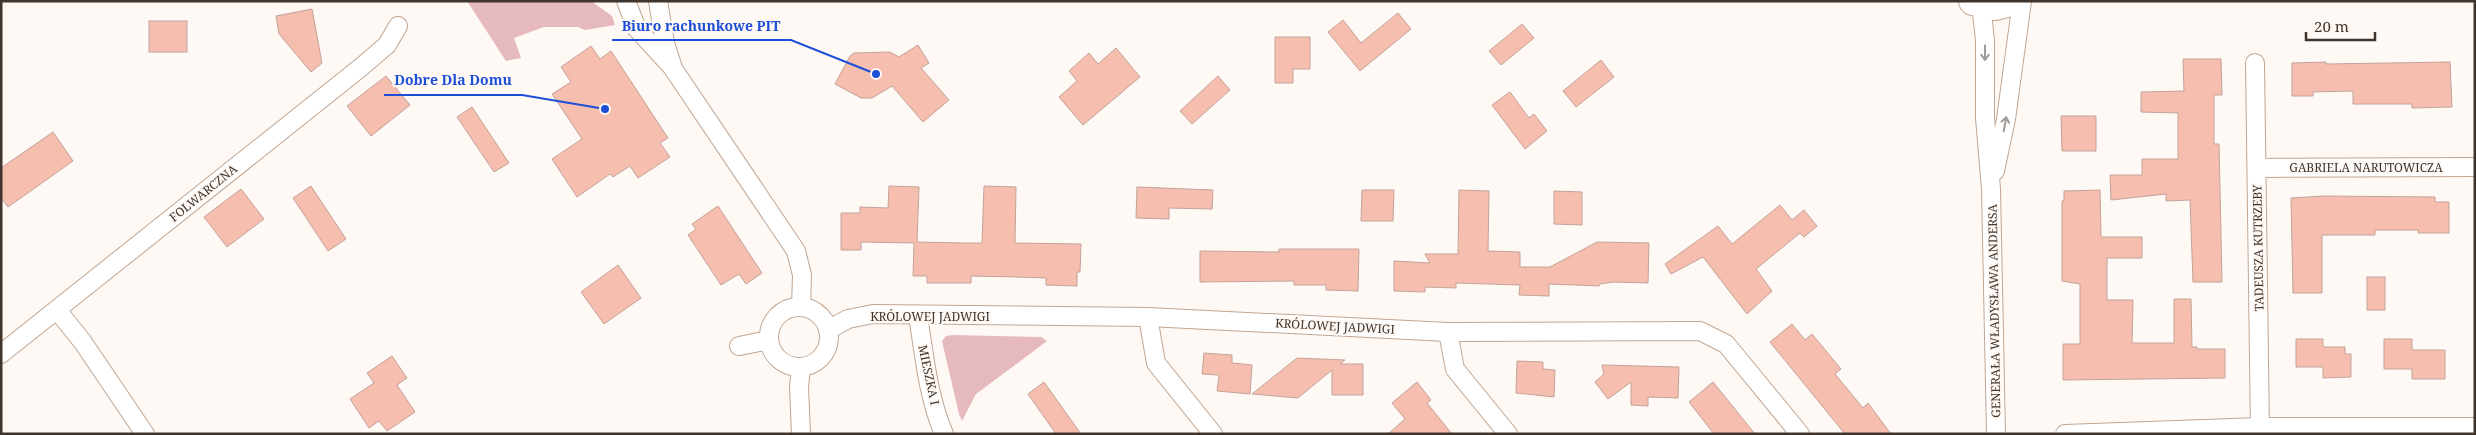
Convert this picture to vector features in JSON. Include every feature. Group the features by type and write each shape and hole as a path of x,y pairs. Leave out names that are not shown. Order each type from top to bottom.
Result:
{"main road":[{"path":"1977,3 1995,6 2016,1"}],"street":[{"path":"626,1 637,29 672,68 796,251 802,275 802,307"},
{"path":"658,1 665,43 672,68"},
{"name":"GENERAŁA WŁADYSŁAWA ANDERSA","path":"1991,189 2006,120 2022,1"},
{"name":"GENERAŁA WŁADYSŁAWA ANDERSA","path":"1977,3 1985,40 1985,118 1991,189 1996,434"},
{"name":"FOLWARCZNA","path":"1,354 360,68 387,45 398,26"},
{"name":"TADEUSZA KUTRZEBY","path":"2255,63 2260,430"},
{"name":"GABRIELA NARUTOWICZA","path":"2257,168 2475,167"},
{"path":"802,307 819,314 828,330 829,341 819,359 801,367 781,361 774,354 769,340 771,325 776,317 783,311 802,307"},
{"path":"57,310 82,341 145,434"},
{"name":"KRÓLOWEJ JADWIGI","path":"828,330 858,316 918,315 1148,317 1448,332 1700,331 1726,344 1800,434"},
{"name":"MIESZKA I","path":"918,315 927,369 939,422 944,434"},
{"path":"1148,317 1156,363 1213,434"},
{"path":"1448,332 1455,369 1508,434"},
{"path":"739,346 769,340"},
{"path":"801,367 799,388 801,434"},
{"path":"2065,434 2475,427"}],"shaded area":[{"path":"467,1 591,1 612,16 615,25 585,30 578,27 544,27 514,38 521,58 506,61"},
{"path":"946,336 1041,337 1047,341 976,394 962,421 942,341"}],"building":[{"path":"312,9 322,63 311,72 279,34 276,16"},
{"path":"1398,13 1411,29 1360,71 1328,32 1343,20 1361,43"},
{"path":"149,21 187,21 187,52 149,52"},
{"path":"1522,24 1534,38 1501,65 1489,51"},
{"path":"1275,37 1310,37 1310,69 1293,69 1293,83 1275,83"},
{"path":"918,45 929,63 921,68 949,100 923,122 892,86 872,98 861,98 835,84 850,56 854,53 890,52 899,57"},
{"path":"591,46 600,59 611,51 668,138 660,143 670,157 638,178 630,166 613,177 610,174 577,197 552,159 582,139 552,94 571,82 561,67"},
{"path":"1116,48 1140,77 1083,125 1059,97 1077,81 1069,71 1089,53 1098,64"},
{"path":"2183,59 2221,59 2222,95 2214,95 2214,144 2219,144 2222,282 2193,282 2190,200 2166,201 2166,194 2111,200 2110,175 2142,175 2142,159 2178,159 2178,113 2141,112 2141,92 2184,91"},
{"path":"1601,60 1614,77 1576,107 1563,91"},
{"path":"2326,62 2326,64 2450,62 2452,107 2412,108 2412,104 2353,104 2353,91 2313,92 2313,96 2292,96 2292,63"},
{"path":"386,76 410,105 371,136 347,106"},
{"path":"1218,76 1230,90 1192,124 1180,111"},
{"path":"1510,92 1529,118 1534,114 1547,131 1525,149 1492,105"},
{"path":"472,107 509,163 494,172 457,117"},
{"path":"2061,116 2096,116 2096,151 2062,151"},
{"path":"53,132 73,161 8,207 1,198 1,168"},
{"path":"311,186 346,239 328,251 293,198"},
{"path":"889,186 919,187 917,242 964,243 982,243 984,186 1016,187 1015,243 1081,244 1080,272 1077,272 1077,286 1046,285 1046,278 971,276 971,283 927,283 927,276 913,276 914,243 861,242 861,250 841,250 841,213 860,213 860,207 888,208"},
{"path":"1137,187 1213,190 1212,209 1169,208 1169,219 1136,218"},
{"path":"241,189 264,219 227,247 204,217"},
{"path":"1362,190 1394,190 1393,221 1361,221"},
{"path":"1459,190 1489,191 1488,251 1520,252 1520,267 1550,267 1597,242 1649,243 1648,283 1613,282 1600,284 1599,286 1549,284 1549,296 1519,295 1520,285 1456,283 1456,288 1425,287 1425,292 1394,291 1394,261 1430,263 1425,254 1458,254"},
{"path":"2100,190 2101,237 2142,237 2142,258 2107,258 2107,300 2133,300 2132,343 2174,343 2174,299 2191,299 2192,347 2197,347 2197,349 2225,349 2225,378 2063,380 2063,344 2080,344 2080,284 2062,281 2062,201 2064,201 2064,191"},
{"path":"1554,191 1582,192 1582,225 1554,224"},
{"path":"2324,196 2435,197 2435,202 2449,202 2449,233 2418,233 2418,230 2375,230 2375,235 2322,235 2322,293 2293,293 2291,198"},
{"path":"1780,205 1792,220 1804,210 1817,226 1804,237 1800,233 1756,269 1772,291 1747,314 1703,257 1671,274 1665,264 1718,226 1732,244"},
{"path":"718,206 762,273 746,284 739,274 721,285 688,235 696,229 692,224"},
{"path":"1279,249 1359,249 1358,291 1326,290 1326,285 1294,285 1294,281 1200,282 1200,251 1279,252"},
{"path":"618,265 641,298 604,324 581,292"},
{"path":"2367,277 2385,277 2385,310 2367,310"},
{"path":"1792,324 1805,340 1812,334 1841,369 1835,374 1863,408 1868,403 1891,434 1845,434 1770,342"},
{"path":"2296,339 2323,339 2323,347 2345,347 2345,354 2351,354 2351,377 2323,378 2323,367 2296,367"},
{"path":"2384,339 2412,339 2412,350 2445,350 2445,379 2412,379 2412,369 2384,369"},
{"path":"1204,353 1232,355 1232,363 1252,365 1250,394 1217,391 1219,375 1202,374"},
{"path":"392,356 407,378 397,385 415,412 387,431 379,421 369,428 350,399 374,383 367,373"},
{"path":"1297,358 1345,360 1340,364 1363,364 1363,395 1332,395 1332,370 1298,398 1252,394"},
{"path":"1517,361 1543,362 1543,369 1555,370 1554,397 1516,393"},
{"path":"1602,365 1679,367 1678,398 1648,397 1648,406 1631,405 1631,382 1608,399 1595,382 1604,374"},
{"path":"1044,382 1081,434 1056,434 1028,394"},
{"path":"1417,382 1431,400 1427,403 1452,434 1388,434 1405,419 1392,403"},
{"path":"1713,382 1755,434 1714,434 1689,402"}],"place":[{"name":"Biuro rachunkowe PIT","path":"876,74"},
{"name":"Dobre Dla Domu","path":"605,109"}]}
